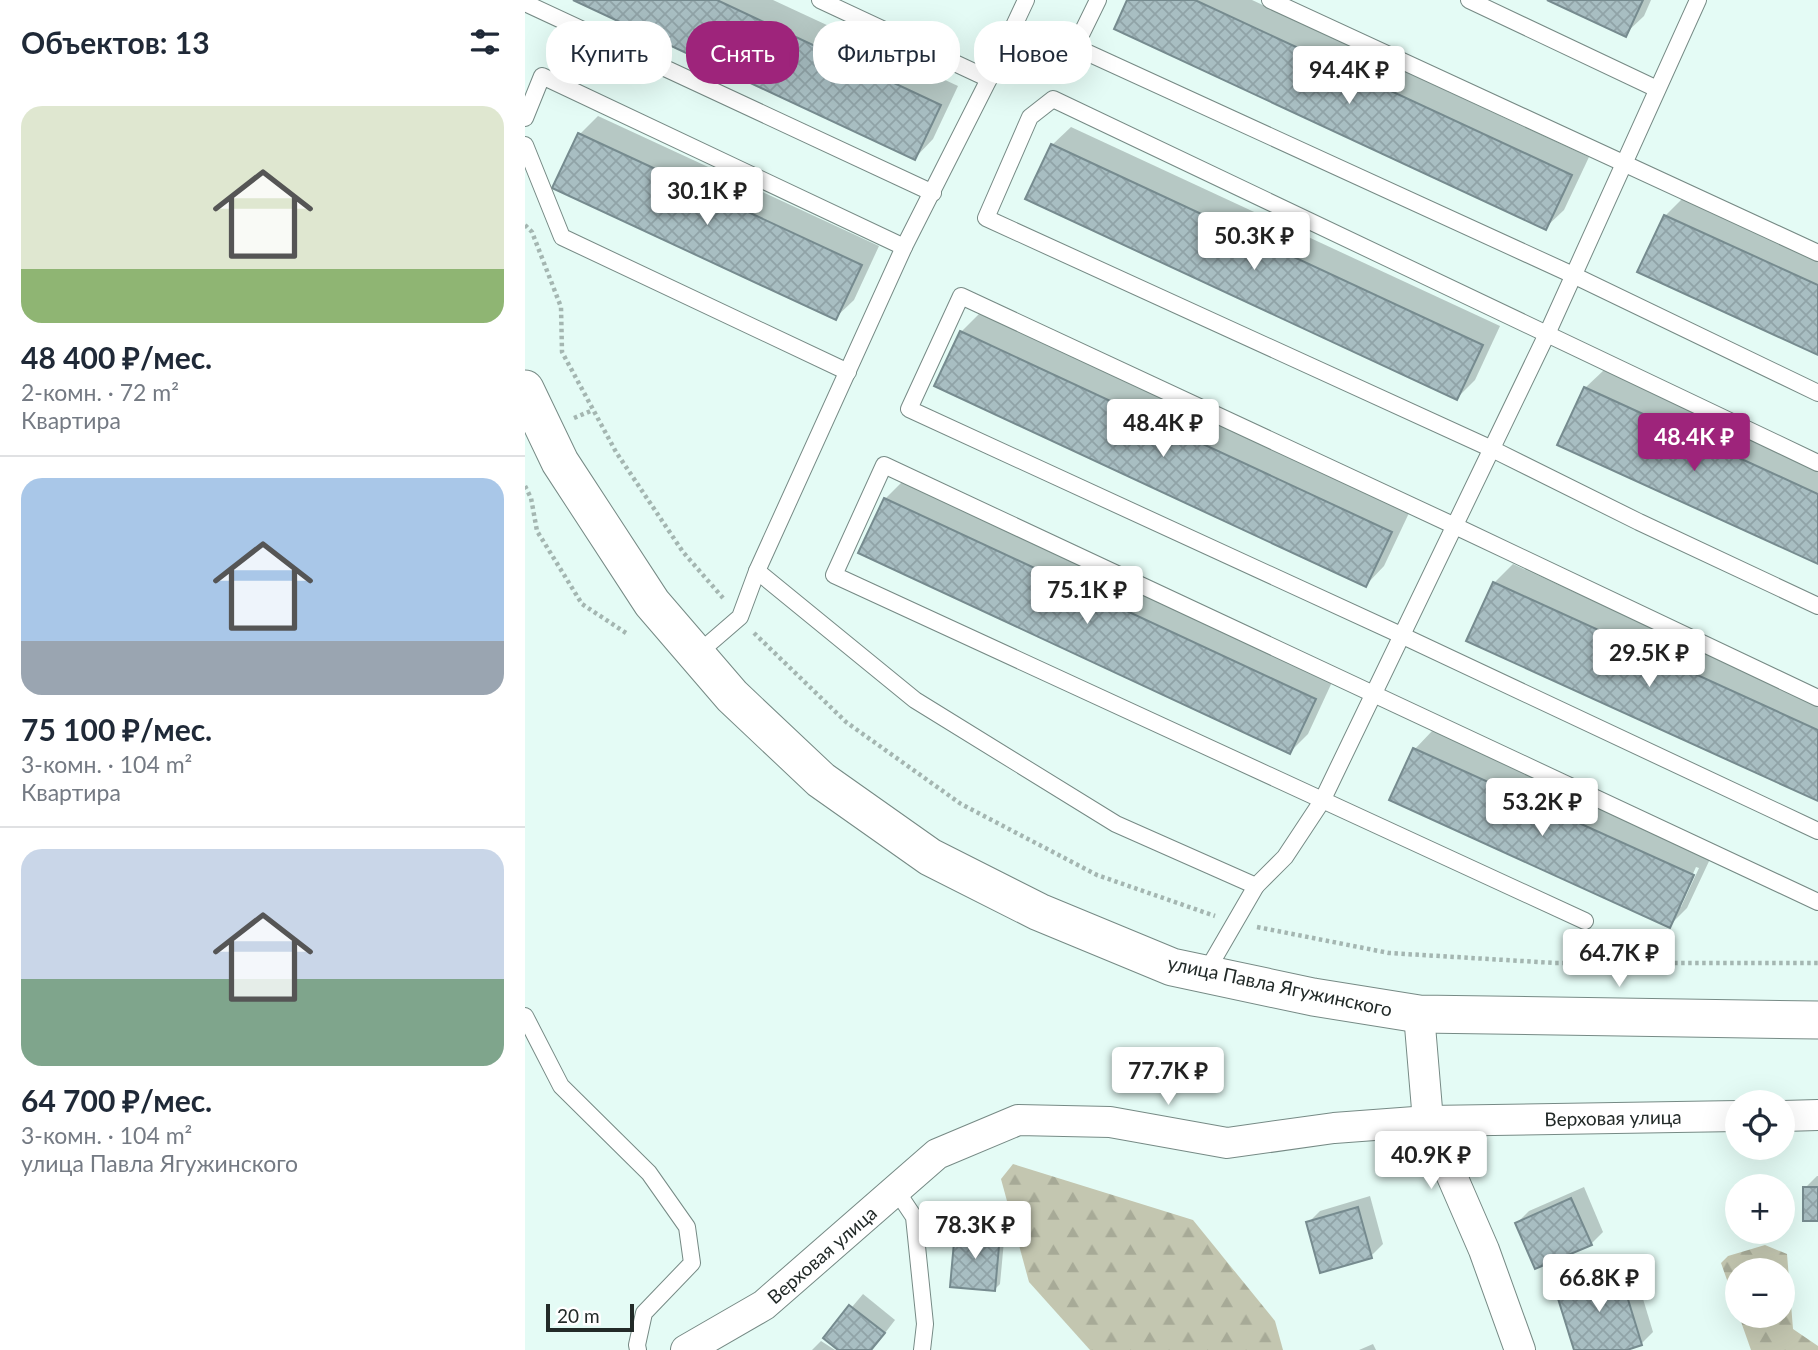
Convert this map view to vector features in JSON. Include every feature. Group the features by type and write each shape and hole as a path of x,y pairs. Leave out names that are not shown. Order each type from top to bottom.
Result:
{"street":[{"name":"улица Павла Ягужинского","path":"525,389 560,462 652,603 732,696 821,780 930,857 1039,912 1172,967 1313,997 1419,1014 1818,1020"},
{"path":"1419,1014 1428,1121 1484,1250 1520,1350"},
{"path":"1795,1116 1818,1115"},
{"name":"Верховая улица","path":"686,1350 764,1305 937,1154 1018,1120 1110,1122 1227,1143 1334,1128 1428,1121 1725,1116"}],"lane":[{"path":"820,0 974,72"},
{"path":"1006,0 1024,4 1016,21"},
{"path":"1098,0 1075,47 1573,275 1818,393"},
{"path":"1270,0 1818,253"},
{"path":"1469,0 1657,89"},
{"path":"1205,974 1256,886 1285,857 1322,802 1547,334 1698,0"},
{"path":"525,2 933,193"},
{"path":"525,118 541,76 904,247"},
{"path":"696,655 740,617 757,571 904,247 987,84"},
{"path":"1818,463 1053,99 1030,117 986,218 1492,449 1818,606"},
{"path":"525,145 562,237 848,372"},
{"path":"1818,698 961,296 909,409 1403,636 1818,831"},
{"path":"1585,921 834,575 884,465 1818,902"},
{"path":"757,571 915,700 1116,824 1256,886"},
{"path":"525,1016 561,1086 649,1173 687,1227 692,1263 644,1312 638,1350"},
{"path":"896,1190 914,1217 925,1324 922,1350"}],"path":[{"path":"525,225 532,232 561,307 562,352 616,452 683,552 757,637 846,722 961,804 1097,876 1234,922 1389,953 1555,963 1818,963"},
{"path":"525,486 531,498 537,531 582,604 626,633"}],"green space":[{"path":"1013,1164 1193,1220 1275,1321 1283,1350 1090,1350 1029,1282 1001,1179"},
{"path":"1765,1245 1787,1254 1787,1258 1726,1258"},
{"path":"1743,1328 1793,1328 1818,1346 1818,1350 1751,1350"}],"building":[{"path":"573,0 717,0 762,21 686,21 686,53 672,46 672,21 618,21"},
{"path":"1127,0 1195,0 1572,175 1546,230 1114,29"},
{"path":"1547,0 1643,0 1626,37"},
{"path":"799,38 813,45 813,84 896,84 941,105 915,160 753,84 799,84"},
{"path":"578,133 862,265 836,320 552,188"},
{"path":"1051,144 1483,345 1457,400 1025,199"},
{"path":"1664,215 1818,285 1818,355 1637,272"},
{"path":"960,331 1392,532 1366,587 934,386"},
{"path":"1584,387 1818,494 1818,564 1557,445"},
{"path":"884,498 1316,699 1290,754 858,553"},
{"path":"1493,582 1818,730 1818,801 1466,641"},
{"path":"1413,748 1694,875 1670,928 1389,800"},
{"path":"1803,1187 1818,1187 1818,1221 1803,1221"},
{"path":"1571,1198 1592,1245 1535,1269 1515,1223"},
{"path":"1358,1207 1372,1258 1320,1273 1306,1222"},
{"path":"955,1231 1000,1235 995,1291 950,1287"},
{"path":"1619,1270 1642,1345 1627,1350 1574,1350 1555,1289"},
{"path":"849,1305 885,1333 871,1350 838,1350 823,1338"}]}
